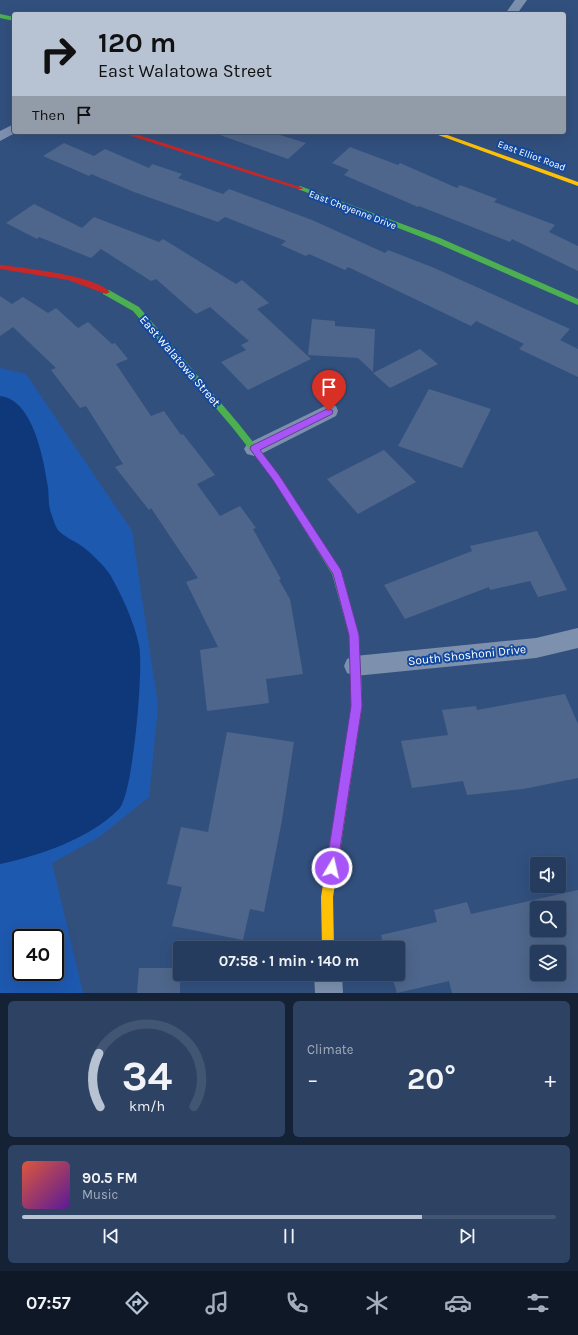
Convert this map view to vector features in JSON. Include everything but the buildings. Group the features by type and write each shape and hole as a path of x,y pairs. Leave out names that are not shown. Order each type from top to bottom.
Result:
{"street":[{"path":"512,12 521,0"},
{"path":"0,16 12,19"},
{"path":"0,138 12,129"},
{"name":"East Cheyenne Drive","path":"128,134 298,188 437,240 578,302"},
{"name":"East Elliot Road","path":"439,134 578,184"},
{"name":"East Walatowa Street","path":"0,267 46,274 95,286 136,309 276,477 337,573 354,635 357,706 327,897 328,941"},
{"path":"254,449 329,411"},
{"name":"South Shoshoni Drive","path":"355,666 536,648 578,638"},
{"path":"328,981 329,993"}],"shaded area":[{"path":"0,368 26,374 132,531 158,706 149,797 99,837 52,863 83,993 0,993"},
{"path":"0,396 11,400 21,408 29,419 35,432 46,475 50,510 58,530 90,553 110,574 128,610 139,645 140,678 139,703 133,757 129,781 124,799 119,809 94,829 64,844 15,861 0,864"}],"traffic: fast":[{"path":"0,16 12,19"},
{"path":"300,188 437,240 578,302"},
{"path":"106,292 136,309 235,425 276,477 337,573 354,635 356,673"}],"traffic: slow":[{"path":"439,134 578,184"},
{"path":"328,941 327,897 357,706 356,673"}],"traffic: jam":[{"path":"128,134 300,188"},
{"path":"0,267 68,278 94,286 106,292"}],"route":[{"path":"329,411 254,449 276,477 337,573 354,635 357,706 332,868"}]}
